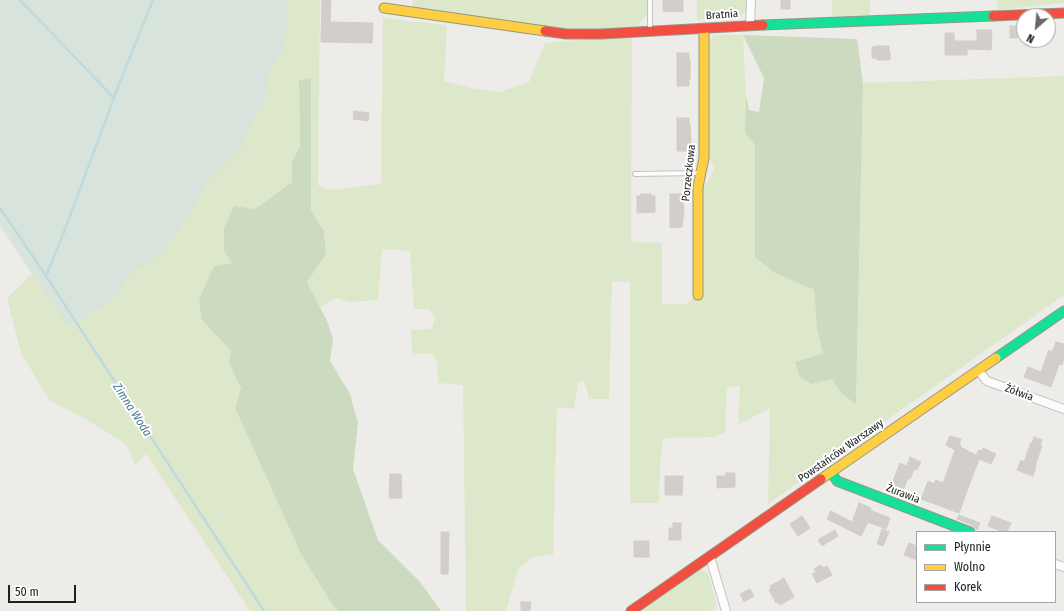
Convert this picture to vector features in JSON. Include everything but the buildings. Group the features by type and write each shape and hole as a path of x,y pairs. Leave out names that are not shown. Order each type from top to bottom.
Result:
{"street":[{"path":"750,25 751,0"},
{"name":"Bratnia","path":"384,8 566,34 601,34 750,25 1064,13"},
{"name":"Porzeczkowa","path":"698,296 698,187 704,158 704,28"},
{"name":"Powstańców Warszawy","path":"631,611 1064,311"},
{"name":"Żółwia","path":"978,370 987,381 1064,409"},
{"name":"Żurawia","path":"831,472 837,481 842,484 967,531"},
{"path":"710,557 726,611"}],"lane":[{"path":"650,0 650,31"},
{"path":"635,174 701,173"}],"green space":[{"path":"0,0 320,0 318,185 330,190 381,184 383,18 447,25 444,81 470,88 500,92 529,82 545,43 632,35 631,242 662,243 662,304 686,304 693,298 701,188 708,181 715,167 709,159 708,43 714,35 743,35 746,95 745,133 755,145 755,257 773,272 814,290 817,329 823,354 812,384 832,379 841,393 856,403 863,83 1064,76 1064,295 768,504 770,408 738,425 740,386 727,388 725,432 715,437 663,438 660,466 659,503 630,503 630,282 612,282 609,399 589,399 584,380 578,382 574,409 557,407 553,555 535,556 518,569 506,611 466,611 463,385 438,383 437,361 432,354 412,353 411,330 432,329 435,317 429,309 414,309 410,251 382,249 378,300 350,302 336,298 320,307 307,282 326,254 324,231 311,211 311,78 299,80 300,147 292,161 292,182 255,209 232,263 214,266 199,299 201,319 231,351 229,363 241,388 235,408 301,554 332,604 338,611 250,611 146,454 135,465 126,444 84,418 50,401 21,353 7,298 32,274 0,226"},
{"path":"412,0 647,0 647,15 637,26 607,29 563,29 413,8"},
{"path":"697,0 746,0 746,11 738,19 697,20"},
{"path":"832,0 870,0 870,15 832,16"},
{"path":"997,0 1064,0 1064,3 997,10"},
{"path":"743,35 857,39 863,83 856,404 841,393 832,379 812,384 800,377 795,362 823,354 817,329 814,290 773,272 755,257 755,145 745,133 746,95 749,110 759,112 764,78"},
{"path":"311,78 311,211 324,231 326,254 307,282 327,321 333,338 330,361 350,394 358,423 353,469 378,540 420,582 441,611 338,611 332,604 301,554 235,408 241,388 229,363 231,351 201,319 199,299 214,266 232,263 224,251 224,228 234,206 255,209 292,182 292,161 300,147 299,80"},
{"path":"701,569 708,573 717,606 714,609 711,611 640,611"}],"shaded area":[{"path":"0,0 286,0 289,21 283,49 268,76 264,104 251,125 243,146 207,182 193,210 160,255 132,272 112,301 68,326 0,226"}],"waterway":[{"path":"20,0 114,98"},
{"path":"46,276 121,79 153,0"},
{"name":"Zimna Woda","path":"0,208 46,276 264,611"}],"traffic: fast":[{"path":"763,25 993,16"},
{"path":"996,358 1064,311"},
{"path":"831,472 837,481 967,531"}],"traffic: slow":[{"path":"384,8 545,31"},
{"path":"698,295 698,187 704,158 704,28"},
{"path":"821,479 996,358"}],"traffic: jam":[{"path":"993,16 1064,13"},
{"path":"545,31 566,34 601,34 763,25"},
{"path":"631,611 821,479"}]}
